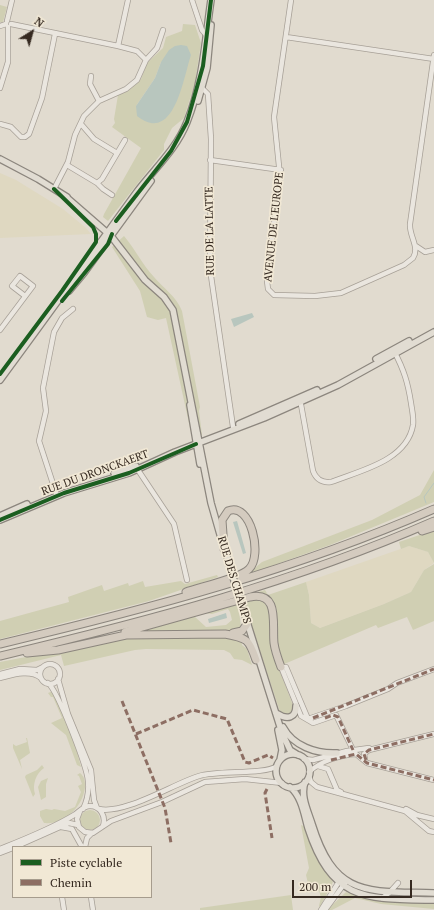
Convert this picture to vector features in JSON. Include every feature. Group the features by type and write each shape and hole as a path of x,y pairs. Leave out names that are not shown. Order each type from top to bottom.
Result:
{"highway":[{"path":"414,516 434,504"},
{"path":"0,644 113,616 277,569 356,541 434,509"},
{"path":"113,616 248,571 255,559 255,543 246,517 239,510 228,511 223,517 224,549"},
{"path":"0,656 196,606 284,579 367,549 434,521"},
{"path":"367,549 387,544 434,527"},
{"path":"94,642 120,633 258,596 267,599 272,607 274,645 281,667"},
{"path":"0,656 54,651 131,635 238,633 247,624"},
{"path":"225,634 239,636 246,639 252,647 256,660"}],"main road":[{"path":"0,380 58,303 76,274 110,234 136,193 159,167 181,135 193,114 208,44 212,0"},
{"name":"RUE DES CHAMPS","path":"0,159 54,189 84,209 128,253 141,274 164,297 173,310 185,365 198,441 202,478 273,704 289,748 298,755"},
{"name":"RUE DU DRONCKAERT","path":"198,441 246,426 333,383 434,328"},
{"name":"RUE DU DRONCKAERT","path":"394,351 434,332"},
{"name":"RUE DU DRONCKAERT","path":"0,520 64,493 137,467 300,400"},
{"name":"RUE DU DRONCKAERT","path":"0,516 56,493 137,467"},
{"name":"RUE DES CHAMPS","path":"255,650 256,660 280,738 282,752 278,763"},
{"path":"273,704 286,733 294,740 319,753 337,754"},
{"path":"278,714 284,718 290,717 294,714 296,706"},
{"path":"434,893 390,892 366,889 343,881 328,863 320,849 305,804 303,791 309,774 308,764 298,755 288,755 278,763 277,775 282,783 290,787 298,796 317,854 328,870 360,894 380,898 434,900"},
{"path":"290,787 298,787 305,782"}],"street":[{"path":"0,88 8,62 8,24 12,0"},
{"path":"118,46 128,0"},
{"path":"192,0 202,30 208,37"},
{"name":"AVENUE DE L'EUROPE","path":"291,0 274,121 281,170 267,279 268,289 274,295 328,295 348,291 412,261 416,254 416,246"},
{"path":"199,18 201,34 208,44"},
{"path":"0,26 8,24 118,46 137,51 146,60"},
{"path":"54,189 67,165 81,124 87,112 99,101 133,84 140,75 146,60 157,48 163,30"},
{"path":"0,124 12,128 21,137 26,137 29,134 42,98 55,34"},
{"path":"286,37 434,59"},
{"path":"434,55 410,224 410,234 416,246 425,252 434,250"},
{"path":"91,76 90,84 99,101"},
{"name":"RUE DE LA LATTE","path":"200,87 208,96 210,160 210,269 233,427"},
{"path":"81,124 94,139 117,153"},
{"path":"97,183 102,179 126,140"},
{"path":"210,160 281,170"},
{"path":"67,165 97,183 101,188 112,195"},
{"path":"0,330 33,286 20,276 12,286 25,296"},
{"path":"56,493 39,441 46,411 44,388 54,332 62,318 73,309"},
{"path":"300,400 313,471 318,479 325,482 330,482 385,460 406,442 411,433 413,422 407,376 394,351"},
{"path":"137,467 174,524 187,580"},
{"path":"0,674 20,669 37,670 49,664 56,666 59,672 58,679 68,714 91,770 94,800 104,817 102,827"},
{"path":"41,679 40,673 43,667"},
{"path":"281,667 301,716 313,722 335,715 342,724"},
{"path":"281,667 286,667 308,719"},
{"path":"308,719 344,707 397,683 434,669"},
{"path":"0,678 24,674 36,675 48,683 57,697 86,770 88,790 77,817 83,846"},
{"path":"48,683 53,683 58,679"},
{"path":"344,707 339,712 342,724 353,750"},
{"path":"368,763 364,754 367,750 434,734"},
{"path":"304,759 313,760 353,750 375,748"},
{"path":"434,780 368,763 365,762 359,755 354,754 334,758 318,766 309,774 311,782 317,787 405,811 429,831 434,832"},
{"path":"0,849 45,831 90,806 108,810 123,807 200,776 264,771 278,763"},
{"path":"318,766 328,769 339,791 407,809 415,814 434,819"},
{"path":"83,846 87,838 92,833 111,821 162,802 205,782 245,779 282,783"},
{"path":"16,846 70,823 78,826 85,832 92,833"},
{"path":"60,828 67,827 72,829 82,846"},
{"path":"0,853 12,848"},
{"path":"321,910 343,881"},
{"path":"325,910 343,881"},
{"path":"380,898 390,892 398,883"},
{"path":"62,898 64,910"},
{"path":"91,898 93,910"}],"shaded area":[{"path":"175,46 187,46 191,55 175,105 168,116 160,122 150,123 137,116 136,106 155,78 161,62 169,50"},
{"path":"0,173 16,180 63,209 91,234 0,238"},
{"path":"252,313 254,317 234,327 231,319"},
{"path":"237,521 246,553 243,554 233,522"},
{"path":"409,546 428,552 434,563 424,570 411,592 384,604 320,628 311,623 309,595 306,582"},
{"path":"226,613 227,618 209,623 208,619"}],"green space":[{"path":"0,5 7,7 3,22 0,22"},
{"path":"183,24 195,25 201,43 195,83 184,118 172,128 164,144 164,150 108,221 103,217 104,214 141,148 112,127 115,123 114,119 118,95 129,90 141,79 147,63 163,48 166,37 182,31","holes":["191,55 136,106 155,78 161,62"]},
{"path":"124,236 142,262 173,297 182,311 200,407 199,411 202,435 192,437 166,318 158,320 147,317 140,291 112,247"},
{"path":"434,470 434,502 330,545 252,573 251,571 262,562 372,520 420,495"},
{"path":"434,530 434,563 428,552 409,546 401,549 399,542"},
{"path":"434,564 434,621 413,630 407,617 378,628 376,625 282,665 277,650 273,604 251,594 265,590 268,595 306,582 309,595 311,623 320,628 384,604 411,592 424,570"},
{"path":"217,575 218,577 149,601 0,639 0,621 69,602 68,597 102,585 104,591 128,583 129,586 143,581 145,587 181,581 185,584"},
{"path":"248,600 262,600 269,608 278,666 294,708 289,715 280,712 244,602"},
{"path":"238,603 240,627 242,628 233,632 136,632 194,616 206,627 226,625 232,620 228,609 212,614 204,613"},
{"path":"233,637 241,639 242,645 247,649 252,665 242,660 234,659 230,653 224,650 146,649 135,650 64,666 61,655 0,670 0,662 124,638"},
{"path":"53,691 75,744 81,767 77,765 66,735 51,723 62,718 53,697 51,697 48,693"},
{"path":"26,738 30,753 20,760 22,769 13,748 13,744 16,746 27,742"},
{"path":"42,765 44,768 35,780 35,794 33,797 25,777 26,775 37,770"},
{"path":"80,773 84,778 85,787 81,801 76,808 65,818 59,821 44,823 40,816 40,811 54,809 65,811 75,807 81,792 78,786 82,784 79,776 77,775"},
{"path":"48,778 46,784 46,797 41,800 38,787 41,781"},
{"path":"90,810 97,813 100,820 97,827 90,830 83,827 80,820 83,813"},
{"path":"301,825 306,827 316,857 333,882 320,907 321,897 319,891 310,892 306,875 309,868"},
{"path":"346,892 380,901 434,904 434,909 381,904 355,898 332,910 327,910"},
{"path":"291,895 293,910 200,910 200,908"}],"waterway":[{"path":"426,503 424,497 434,483"}],"marked path":[{"path":"313,718 434,669"},
{"path":"122,701 165,808 171,843"},
{"path":"136,734 193,710 227,719 245,762 249,763 268,755 273,758"},
{"path":"325,718 333,715 338,717 353,750"},
{"path":"366,760 364,754 369,750 434,734"},
{"path":"331,760 356,754 367,763 434,780"},
{"path":"267,789 265,793 272,838"}],"cycle path":[{"path":"116,221 171,151 187,122 203,66 211,0"},
{"path":"0,374 62,291 96,242 96,234 93,227 54,189"},
{"path":"62,301 108,244 112,234"},
{"path":"0,520 64,493 129,473 196,444"}]}
